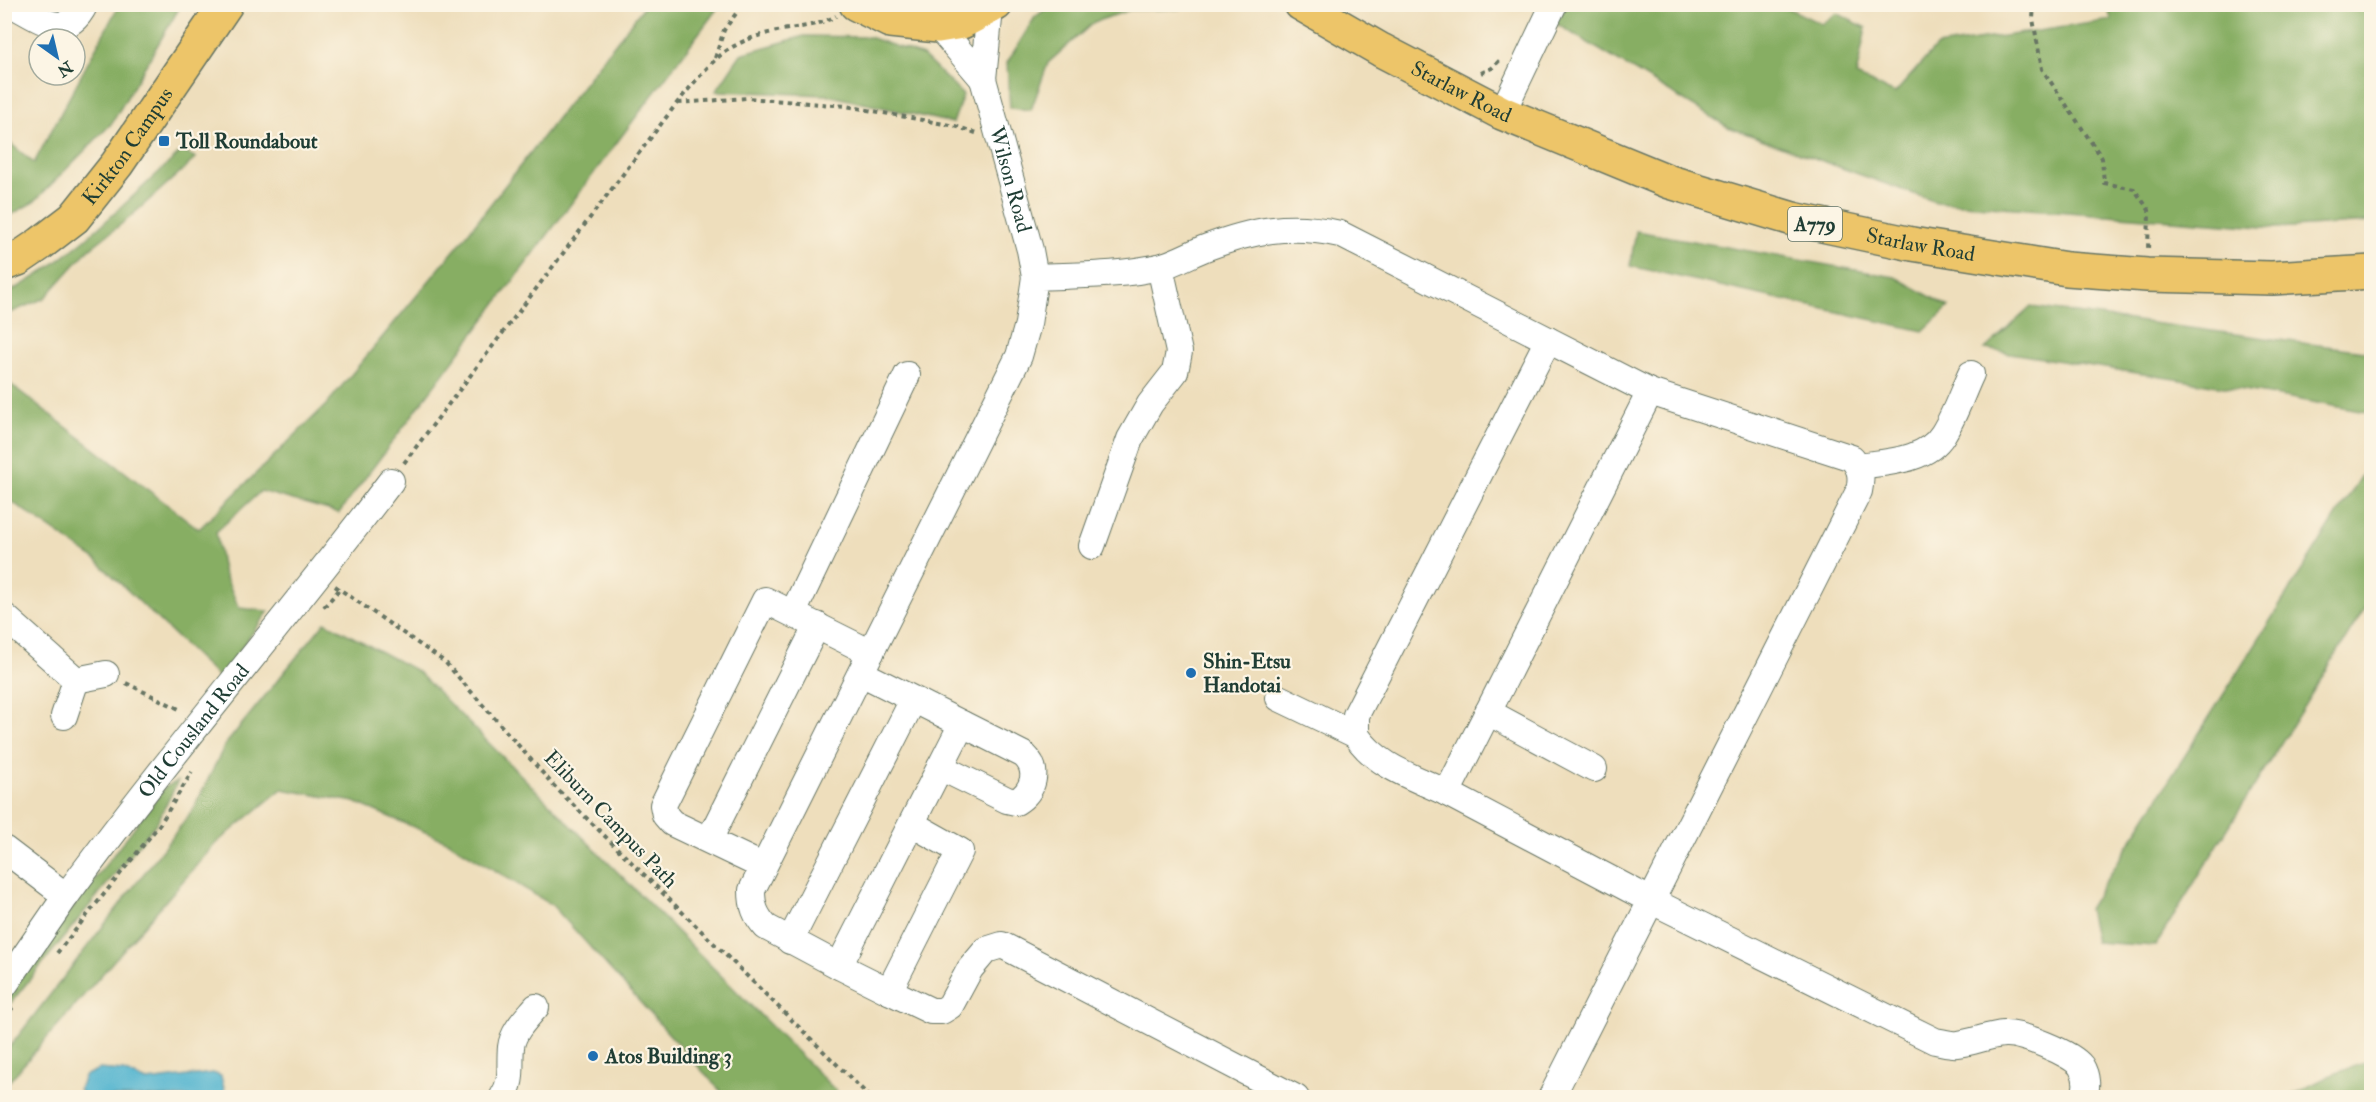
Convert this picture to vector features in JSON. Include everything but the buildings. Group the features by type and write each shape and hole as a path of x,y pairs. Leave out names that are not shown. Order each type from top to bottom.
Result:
{"main road":[{"name":"Kirkton Campus","path":"4,264 18,259 74,218 117,164 226,4"},
{"name":"Starlaw Road","path":"1301,4 1381,50 1502,113 1670,182 1793,219 1912,244 2067,269 2147,275 2272,278 2372,272"},
{"path":"847,9 890,21 938,26 962,22 993,7"}],"street":[{"path":"4,9 10,4 49,24 60,26 71,23 78,17 85,4"},
{"path":"1502,113 1554,4"},
{"name":"Wilson Road","path":"993,7 983,80 1030,250 1035,278 1028,324 1019,356 762,866 752,890 752,906 766,927 931,1011 942,1011 950,1006 970,969 986,950 1002,945 1296,1098"},
{"name":"Wilson Road","path":"938,26 983,80"},
{"path":"1035,278 1126,272 1160,267 1247,233 1281,228 1312,228 1340,234 1650,392 1842,453 1852,458 1858,466 1862,478 1859,491 1551,1098"},
{"path":"1092,546 1130,439 1150,404 1175,372 1179,352 1160,267"},
{"path":"1356,735 1356,715 1548,340"},
{"path":"1858,466 1897,461 1924,452 1942,435 1971,374"},
{"path":"793,613 907,375"},
{"path":"1447,793 1650,392"},
{"name":"Old Cousland Road","path":"10,996 66,896 197,726 330,582 391,481"},
{"path":"762,866 672,823 665,815 663,805 765,600 817,625 913,700 1024,755 1033,765 1035,772 1032,785 1023,798 1016,801 1007,800 940,767"},
{"path":"4,616 76,680"},
{"path":"709,840 817,625"},
{"path":"76,680 106,674"},
{"path":"64,716 76,680"},
{"path":"1279,698 1356,735 1365,748 1379,761 1447,793 1652,901 1935,1041 1957,1044 2006,1034 2030,1038 2054,1049 2080,1065 2086,1079 2086,1092 2083,1098"},
{"path":"790,941 913,700"},
{"path":"1488,712 1594,769"},
{"path":"839,966 962,724"},
{"path":"889,991 960,851 912,824"},
{"path":"4,849 66,896"},
{"path":"502,1098 511,1080 513,1039 520,1025 536,1007"}],"path":[{"path":"715,58 724,30 742,4"},
{"path":"2034,4 2033,19 2042,69 2102,158 2104,183 2134,189 2149,210 2147,275"},
{"path":"391,481 677,103 715,58 737,43 761,35 822,24 847,9"},
{"path":"1473,72 1479,74 1492,68 1503,57"},
{"path":"677,103 747,98 846,106 955,126 999,140"},
{"path":"324,608 330,582"},
{"name":"Eliburn Campus Path","path":"330,582 445,662 555,787 871,1098"},
{"path":"106,674 185,712 197,726"},
{"path":"51,960 160,824 195,767"},
{"path":"4,1018 10,996"}],"green space":[{"path":"1053,4 1181,5 1180,9 1130,10 1094,22 1048,63 1031,110 1010,108 1007,63 1035,17"},
{"path":"1568,4 1782,5 1821,24 1837,13 1866,28 1856,76 1895,93 1937,46 2112,20 2105,5 2371,5 2371,222 2276,228 1936,202 1728,127 1555,23"},
{"path":"119,5 181,5 112,123 34,202 5,218 5,139 34,163 75,87 87,87 87,64"},
{"path":"645,5 720,5 339,513 261,491 216,532 223,571 239,608 269,611 219,678 96,560 5,497 5,380 199,529 326,405 458,246"},
{"path":"880,5 973,5 932,15"},
{"path":"804,36 869,37 923,56 963,95 953,123 827,95 716,91 741,54"},
{"path":"182,151 196,158 129,218 87,251 45,298 5,315 5,294 52,266 75,248"},
{"path":"1636,231 1895,277 1949,307 1923,331 1630,266"},
{"path":"2031,307 2371,352 2371,413 2263,393 1985,349"},
{"path":"2371,461 2371,598 2155,946 2095,942 2088,909"},
{"path":"325,622 417,671 842,1097 726,1097 552,905 447,841 354,802 282,789 215,844 5,1086 5,1053 193,810 225,745"},
{"path":"178,781 157,822 5,1010 4,998 165,787"},
{"path":"2371,1060 2371,1097 2288,1097 2329,1076"}],"water":[{"path":"99,1069 123,1071 147,1081 213,1073 221,1076 226,1097 84,1097 79,1089 84,1076"}],"place":[{"name":"Toll Roundabout","path":"164,141"},
{"name":"Shin-Etsu Handotai","path":"1191,673"},
{"name":"Atos Building 3","path":"593,1056"}]}
